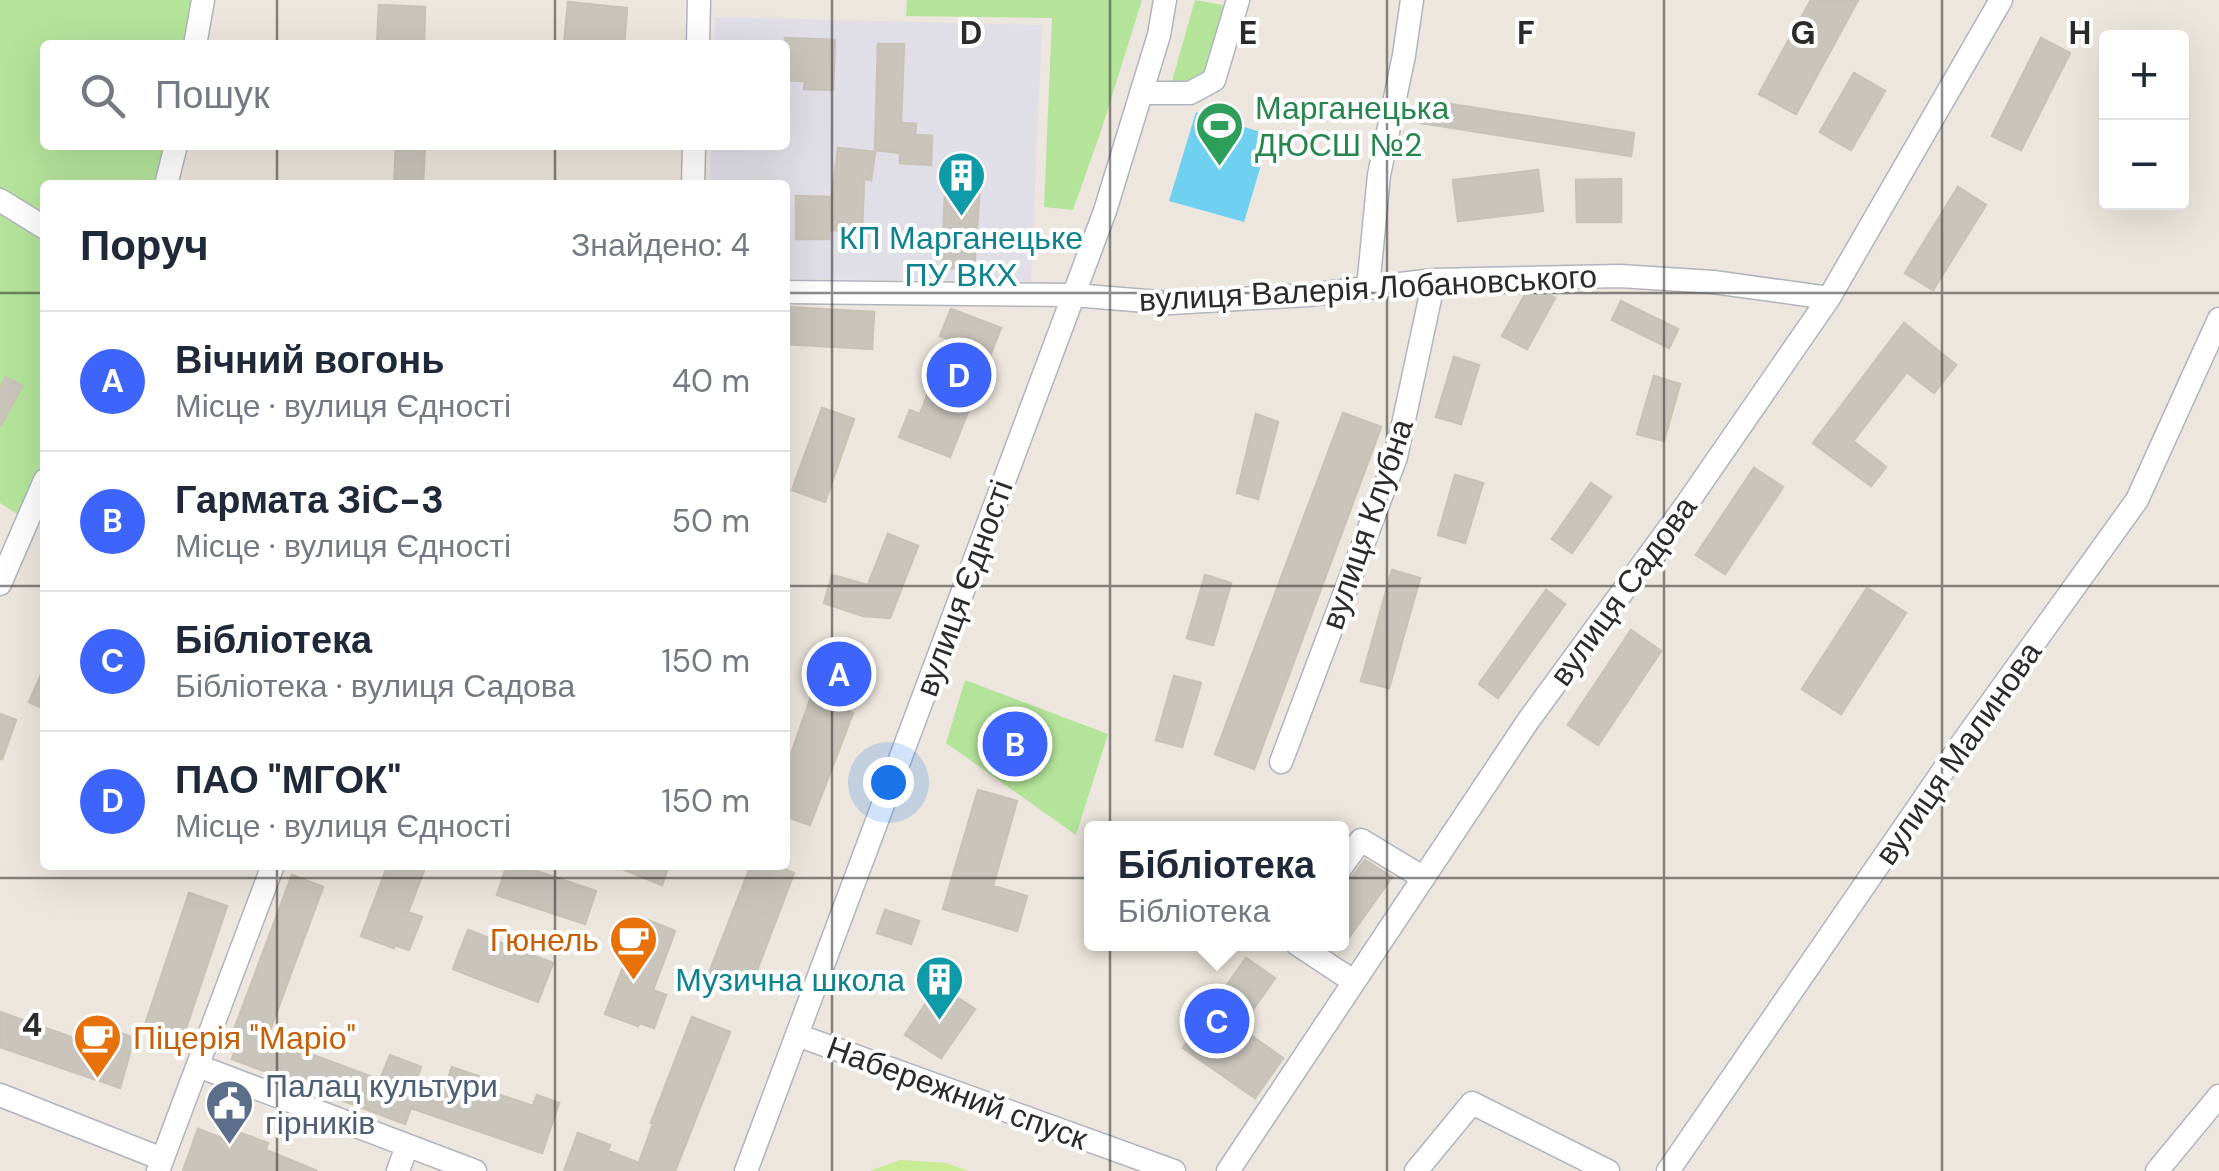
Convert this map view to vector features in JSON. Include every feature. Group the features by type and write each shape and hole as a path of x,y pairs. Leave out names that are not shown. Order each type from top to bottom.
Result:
{"street":[{"path":"196,40 203,0"},
{"path":"698,40 699,0"},
{"name":"вулиця Єдності","path":"746,1171 1105,211 1159,35 1165,0"},
{"path":"1142,93 1190,93 1214,80 1238,0"},
{"path":"1368,288 1379,175 1412,0"},
{"name":"вулиця Садова","path":"1228,1171 1528,721 1686,506 1829,298 2001,0"},
{"path":"167,180 175,150"},
{"path":"693,180 694,150"},
{"path":"0,200 40,225"},
{"name":"вулиця Валерія Лобановського","path":"790,292 1073,295 1171,303 1308,295 1434,280 1620,276 1713,282 1829,298"},
{"name":"вулиця Клубна","path":"1281,762 1396,458 1434,280"},
{"name":"вулиця Малинова","path":"1668,1171 1965,739 2137,500 2219,319"},
{"path":"0,584 40,492"},
{"path":"1349,856 1361,840 1422,876"},
{"path":"0,1095 160,1165 271,870"},
{"path":"1308,951 1353,980"},
{"name":"Набережний спуск","path":"797,1035 1174,1171"},
{"path":"198,1066 474,1171"},
{"path":"2156,1171 2219,1096"},
{"path":"1416,1171 1472,1104 1608,1171"},
{"path":"398,1171 407,1146"}],"shaded area":[{"path":"715,17 1042,25 1031,281 790,279 790,180 710,180 711,150 790,150 790,40 714,40"}],"green space":[{"path":"0,0 203,0 196,40 40,40 40,150 175,150 167,180 40,180 40,491 27,520 0,503"},
{"path":"907,0 1142,0 1073,210 1044,207 1052,18 906,16"},
{"path":"1195,0 1229,6 1207,77 1193,86 1172,81"},
{"path":"965,680 1108,734 1076,835 946,743"},
{"path":"900,1160 946,1163 968,1171 870,1171"}],"water":[{"name":"Марганецька ДЮСШ №2","path":"1196,112 1270,135 1244,222 1169,201"}],"building":[{"path":"1811,0 1858,0 1796,114 1759,94"},
{"path":"568,2 627,8 624,40 564,40"},
{"path":"379,5 425,7 424,40 377,40"},
{"path":"785,38 835,40 833,90 804,89 805,81 790,80 790,40"},
{"path":"2041,38 2070,53 2021,150 1992,136"},
{"path":"878,44 904,44 901,123 916,124 915,135 932,136 931,165 900,163 900,153 875,150"},
{"path":"1854,73 1885,91 1851,150 1820,132"},
{"path":"1425,100 1634,133 1631,156 1421,123"},
{"path":"838,148 875,152 871,180 864,179 862,231 829,230 829,239 796,239 796,196 832,197"},
{"path":"396,150 425,150 423,180 394,180"},
{"name":"КП Марганецьке ПУ ВКХ","path":"946,170 981,171 974,269 942,268"},
{"path":"1538,170 1543,211 1458,221 1453,180"},
{"path":"1621,179 1621,222 1577,222 1576,180"},
{"path":"1958,187 1986,205 1933,290 1905,273"},
{"path":"1526,293 1545,293 1555,298 1527,349 1502,336"},
{"path":"1621,301 1678,329 1669,348 1612,320"},
{"path":"790,307 874,312 872,349 790,344"},
{"path":"951,309 1001,328 950,457 899,437 910,410 920,414 949,339 940,336"},
{"path":"1904,323 1956,365 1934,393 1907,372 1853,441 1886,467 1871,486 1813,443"},
{"path":"1454,357 1479,365 1461,424 1436,417"},
{"path":"1654,376 1680,384 1664,441 1637,434"},
{"path":"6,377 22,386 0,427 0,389"},
{"path":"822,408 854,419 825,502 792,490"},
{"path":"1343,413 1381,427 1254,769 1215,754"},
{"path":"1256,414 1278,422 1258,499 1237,493"},
{"path":"1754,468 1783,487 1725,574 1696,555"},
{"path":"1455,475 1483,483 1465,543 1438,535"},
{"path":"1591,483 1611,497 1572,553 1552,539"},
{"path":"888,534 918,546 890,618 863,616 824,603 832,575 868,585"},
{"path":"1392,570 1420,578 1389,688 1361,681"},
{"path":"1205,575 1231,583 1213,645 1187,638"},
{"path":"1867,588 1906,613 1841,714 1802,689"},
{"path":"1546,590 1565,604 1498,698 1479,684"},
{"path":"1631,630 1661,651 1598,745 1568,725"},
{"path":"1174,676 1201,683 1182,747 1156,740"},
{"path":"40,677 40,707 29,702"},
{"path":"811,697 853,713 810,825 790,818 790,757"},
{"path":"0,714 16,720 2,759 0,759"},
{"path":"978,790 1017,801 993,886 1027,896 1017,931 943,909"},
{"path":"1365,860 1392,877 1349,937 1349,878"},
{"path":"386,870 424,870 408,912 422,917 409,950 361,936"},
{"path":"505,870 533,870 596,891 585,924 497,895"},
{"path":"625,870 667,870 662,885"},
{"path":"749,870 794,873 750,988 709,973"},
{"path":"292,875 323,887 267,1038 380,1080 390,1055 421,1067 411,1093 440,1103 452,1067 492,1081 488,1091 533,1106 537,1095 559,1103 542,1153 411,1108 405,1124 232,1059 239,1041 231,1038"},
{"path":"189,893 227,906 183,1037 145,1025"},
{"path":"885,910 919,921 911,944 877,933"},
{"path":"642,918 675,931 653,990 666,995 654,1028 605,1014"},
{"path":"468,930 553,963 538,1002 453,969"},
{"path":"1246,958 1275,978 1240,1028 1283,1058 1255,1098 1183,1048"},
{"name":"Музична школа","path":"938,985 975,1009 941,1058 905,1035"},
{"path":"0,1012 96,1046 103,1027 134,1038 120,1088 0,1047"},
{"path":"692,1017 730,1032 675,1171 564,1171 578,1133 610,1145 608,1151 639,1163"},
{"name":"Палац культури гірників","path":"198,1129 226,1140 229,1129 268,1143 266,1150 317,1171 183,1171"}],"place":[{"name":"Марганецька ДЮСШ №2","path":"1220,168"},
{"name":"КП Марганецьке ПУ ВКХ","path":"961,218"},
{"name":"ПАО \"МГОК\"","path":"959,375"},
{"name":"Вічний вогонь","path":"839,674"},
{"name":"Гармата ЗіС-3","path":"1015,744"},
{"name":"Гюнель","path":"634,982"},
{"name":"Бібліотека","path":"1217,1021"},
{"name":"Музична школа","path":"940,1022"},
{"name":"Піцерія \"Маріо\"","path":"98,1080"},
{"name":"Палац культури гірників","path":"230,1146"}]}
